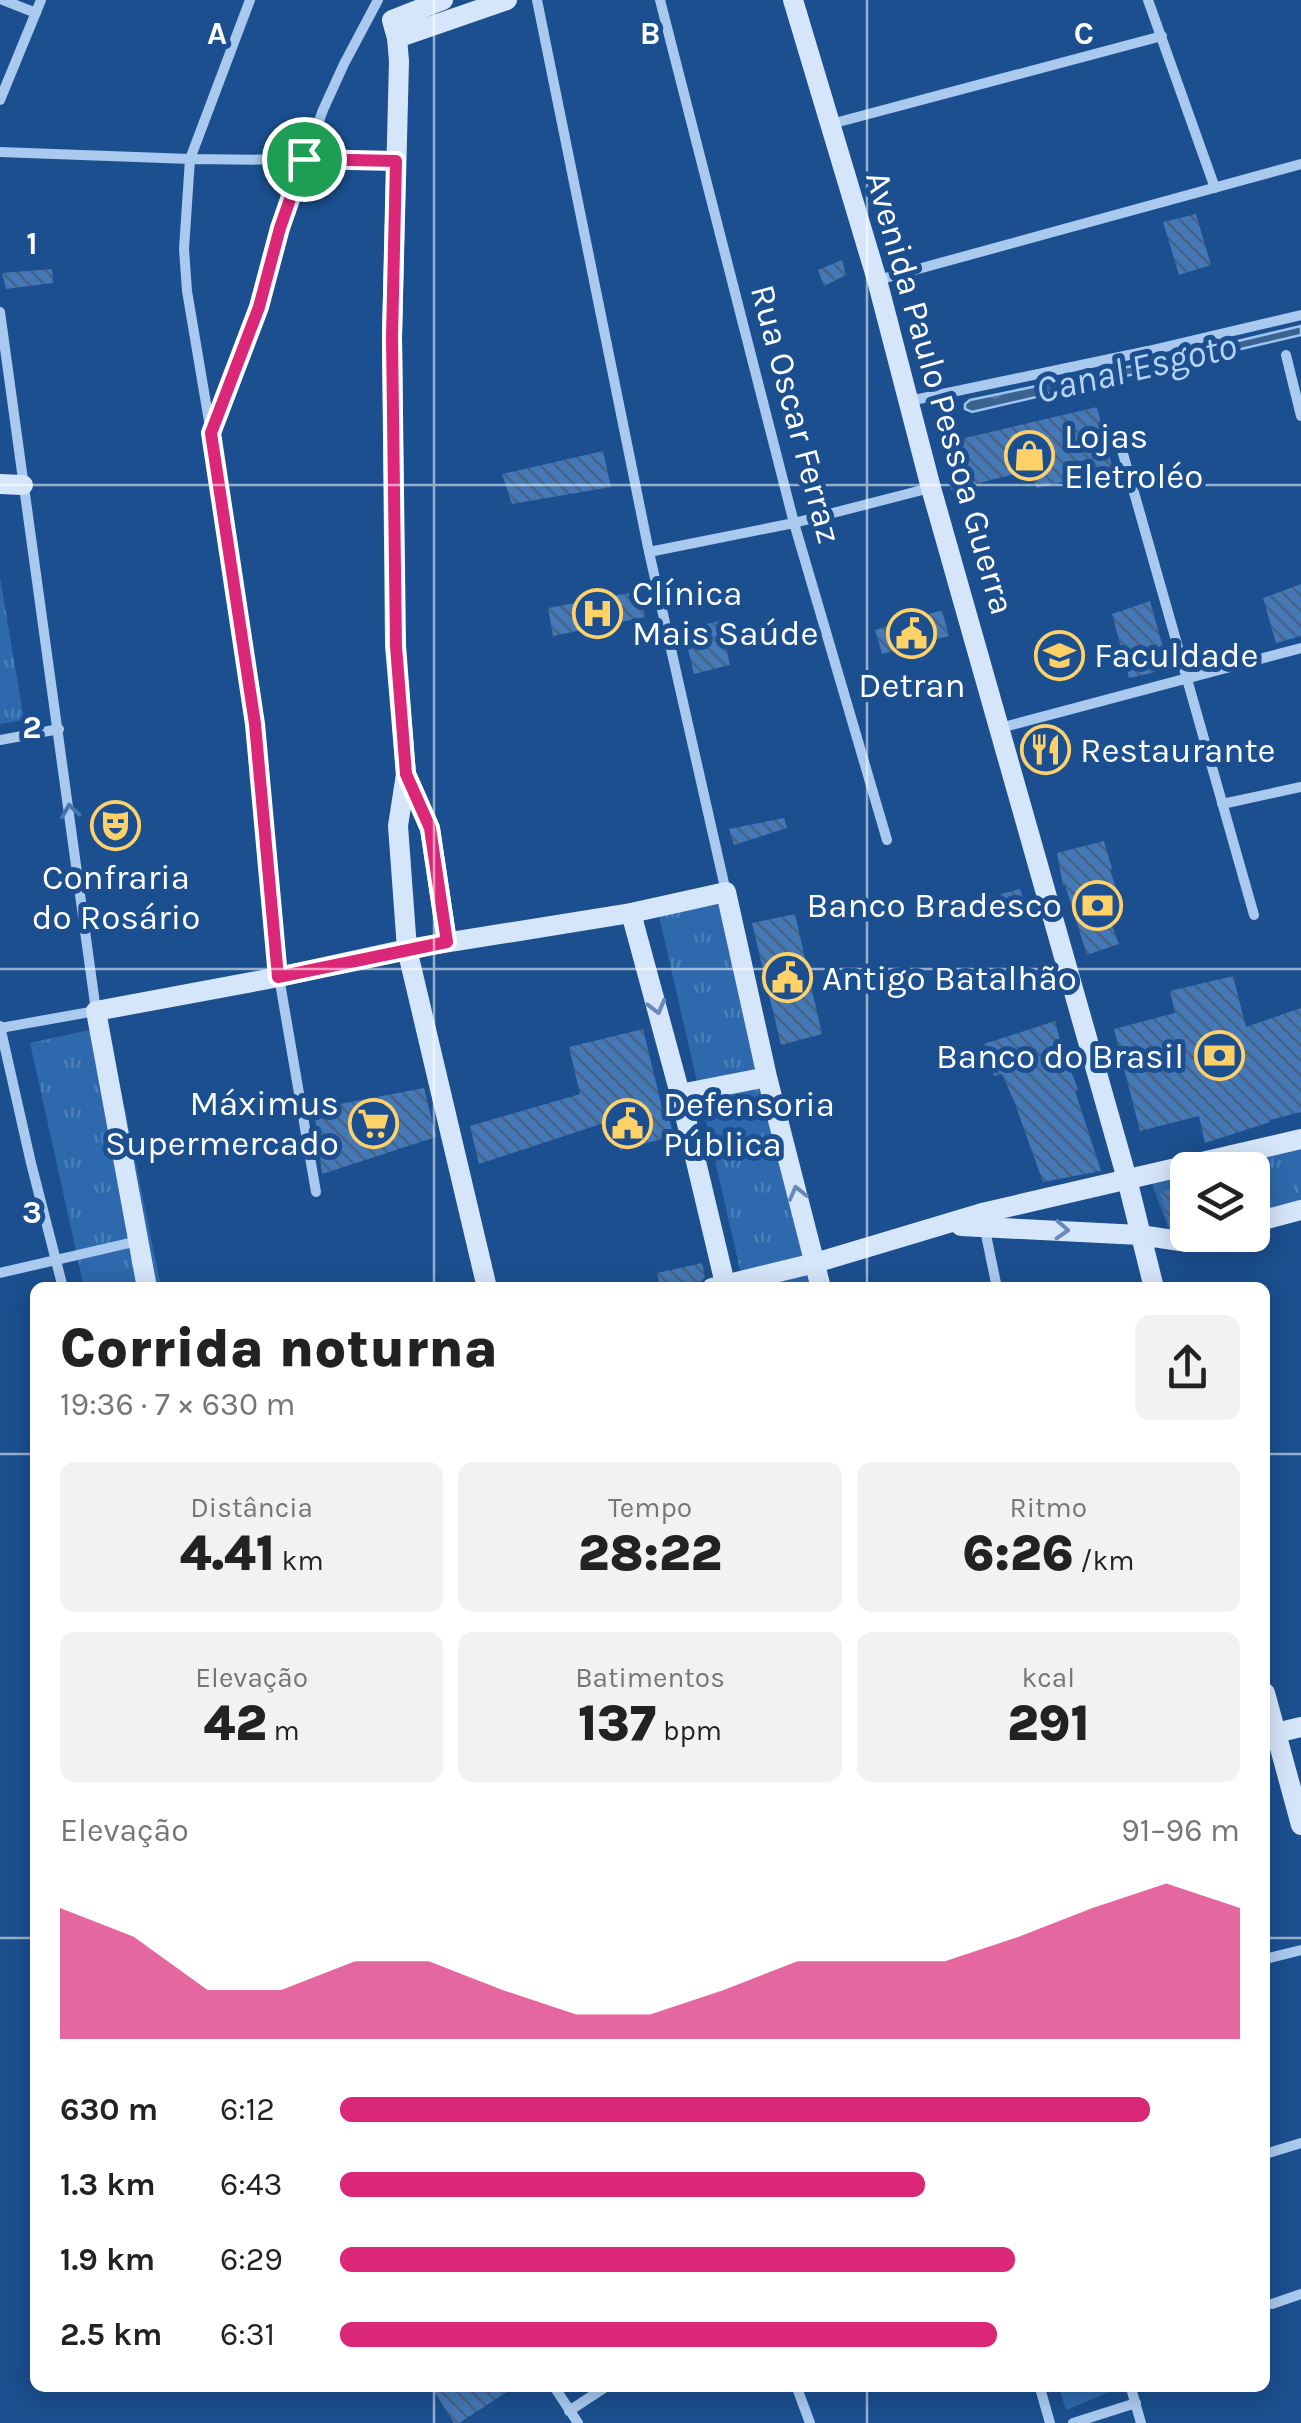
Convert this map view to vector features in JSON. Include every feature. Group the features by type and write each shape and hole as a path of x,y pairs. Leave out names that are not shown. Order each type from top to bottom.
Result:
{"street":[{"path":"3,0 36,13"},
{"path":"0,100 42,0"},
{"path":"250,0 190,159 184,249 187,291 255,724 278,977 316,1192"},
{"path":"211,433 259,307 304,159 333,86 379,0"},
{"path":"379,0 394,29 400,81 392,337 396,646 406,774 398,826 406,949 487,1282"},
{"path":"394,29 443,0"},
{"path":"394,29 507,0"},
{"path":"537,0 649,552 768,1077 820,1282"},
{"name":"Rua Oscar Ferraz","path":"660,0 794,523 887,840"},
{"path":"1148,0 1214,188"},
{"name":"Avenida Paulo Pessoa Guerra","path":"799,1 1152,1282"},
{"path":"831,124 1162,36"},
{"path":"0,152 396,161"},
{"path":"877,280 1301,164"},
{"path":"0,312 96,1012 146,1282"},
{"path":"909,401 1301,315"},
{"path":"1286,355 1301,416"},
{"path":"1118,436 1254,916"},
{"path":"0,484 23,486"},
{"path":"649,552 794,523 932,488"},
{"path":"1000,728 1301,648"},
{"path":"0,740 59,729"},
{"path":"406,774 430,828 447,942"},
{"path":"1222,804 1301,788"},
{"path":"62,1282 0,1027 96,1012 406,949 631,913 726,892"},
{"path":"631,913 680,1094 720,1282"},
{"path":"680,1094 768,1077"},
{"path":"737,1282 944,1225 983,1220 1127,1179 1301,1138"},
{"path":"1270,1218 1301,1210"},
{"path":"983,1220 1170,1240"},
{"path":"983,1220 997,1282"},
{"path":"0,1273 138,1242"},
{"path":"1270,1711 1276,1733 1292,1758 1301,1825"},
{"path":"1276,1733 1301,1727"},
{"path":"1270,1958 1301,1950"},
{"path":"1270,2152 1301,2143"},
{"path":"1272,2304 1301,2294"},
{"path":"558,2392 578,2423"},
{"path":"569,2410 598,2392"},
{"path":"798,2392 810,2423"},
{"path":"1041,2392 1050,2423"},
{"path":"1132,2392 1141,2423"},
{"path":"1074,2423 1136,2403"}],"green space":[{"path":"0,577 24,720 0,724"},
{"path":"0,641 13,709 0,711"},
{"path":"726,903 821,1282 743,1282 659,916"},
{"path":"108,1026 160,1282 83,1282 30,1043"},
{"path":"1301,1134 1301,1208 1270,1216 1270,1152 1230,1152"},
{"path":"1170,1167 1170,1233 1148,1173"},
{"path":"1060,2392 1110,2392 1066,2410"}],"water":[{"name":"Canal Esgoto","path":"1301,326 1301,335 972,412 965,409 970,400"}],"building":[{"path":"1196,214 1211,265 1179,275 1163,222"},
{"path":"842,260 846,275 824,286 818,270"},
{"path":"52,269 53,283 6,289 2,273"},
{"name":"Lojas Eletroléo","path":"1097,407 1113,470 1037,488 1031,470 951,490 948,442"},
{"path":"603,451 611,487 512,504 502,474"},
{"path":"1301,584 1301,636 1276,643 1263,598"},
{"name":"Clínica Mais Saúde","path":"640,591 645,617 553,636 548,608"},
{"path":"1150,601 1169,669 1129,678 1112,614"},
{"name":"Detran","path":"942,610 949,636 882,654 875,630"},
{"path":"720,621 730,665 694,674 683,629"},
{"name":"Restaurante","path":"1058,733 1065,760 1032,768 1027,740"},
{"path":"784,818 787,828 734,845 729,829"},
{"path":"1104,841 1123,909 1107,913 1119,944 1087,955 1063,886 1057,853"},
{"path":"1020,889 1025,905 982,918 975,901"},
{"name":"Antigo Batalhão","path":"795,914 822,1034 781,1045 752,923"},
{"path":"1233,976 1246,1027 1301,1008 1301,1112 1205,1143 1199,1116 1140,1131 1114,1029 1175,1013 1170,991"},
{"path":"1055,1021 1101,1171 1043,1182 1014,1101 1002,1074 994,1076 984,1044"},
{"path":"643,1029 665,1120 669,1119 674,1136 620,1150 616,1119 479,1164 470,1126 580,1094 569,1047"},
{"name":"Máximus Supermercado","path":"424,1088 436,1137 322,1174 314,1109"},
{"path":"1170,1190 1170,1225 1169,1225 1160,1192"},
{"path":"702,1263 705,1277 700,1282 659,1282 657,1273"},
{"path":"435,2392 507,2392 459,2423 454,2423"}],"place":[{"name":"Lojas Eletroléo","path":"1029,456"},
{"name":"Clínica Mais Saúde","path":"597,613"},
{"name":"Detran","path":"912,633"},
{"name":"Faculdade","path":"1059,655"},
{"name":"Restaurante","path":"1045,750"},
{"name":"Confraria do Rosário","path":"116,825"},
{"name":"Banco Bradesco","path":"1097,905"},
{"name":"Antigo Batalhão","path":"787,978"},
{"name":"Banco do Brasil","path":"1219,1056"},
{"name":"Máximus Supermercado","path":"374,1123"},
{"name":"Defensoria Pública","path":"628,1124"}],"route":[{"path":"304,159 396,161 392,337 396,646 406,774 430,828 447,942 278,977 255,724 211,433 259,307 304,159"}]}
